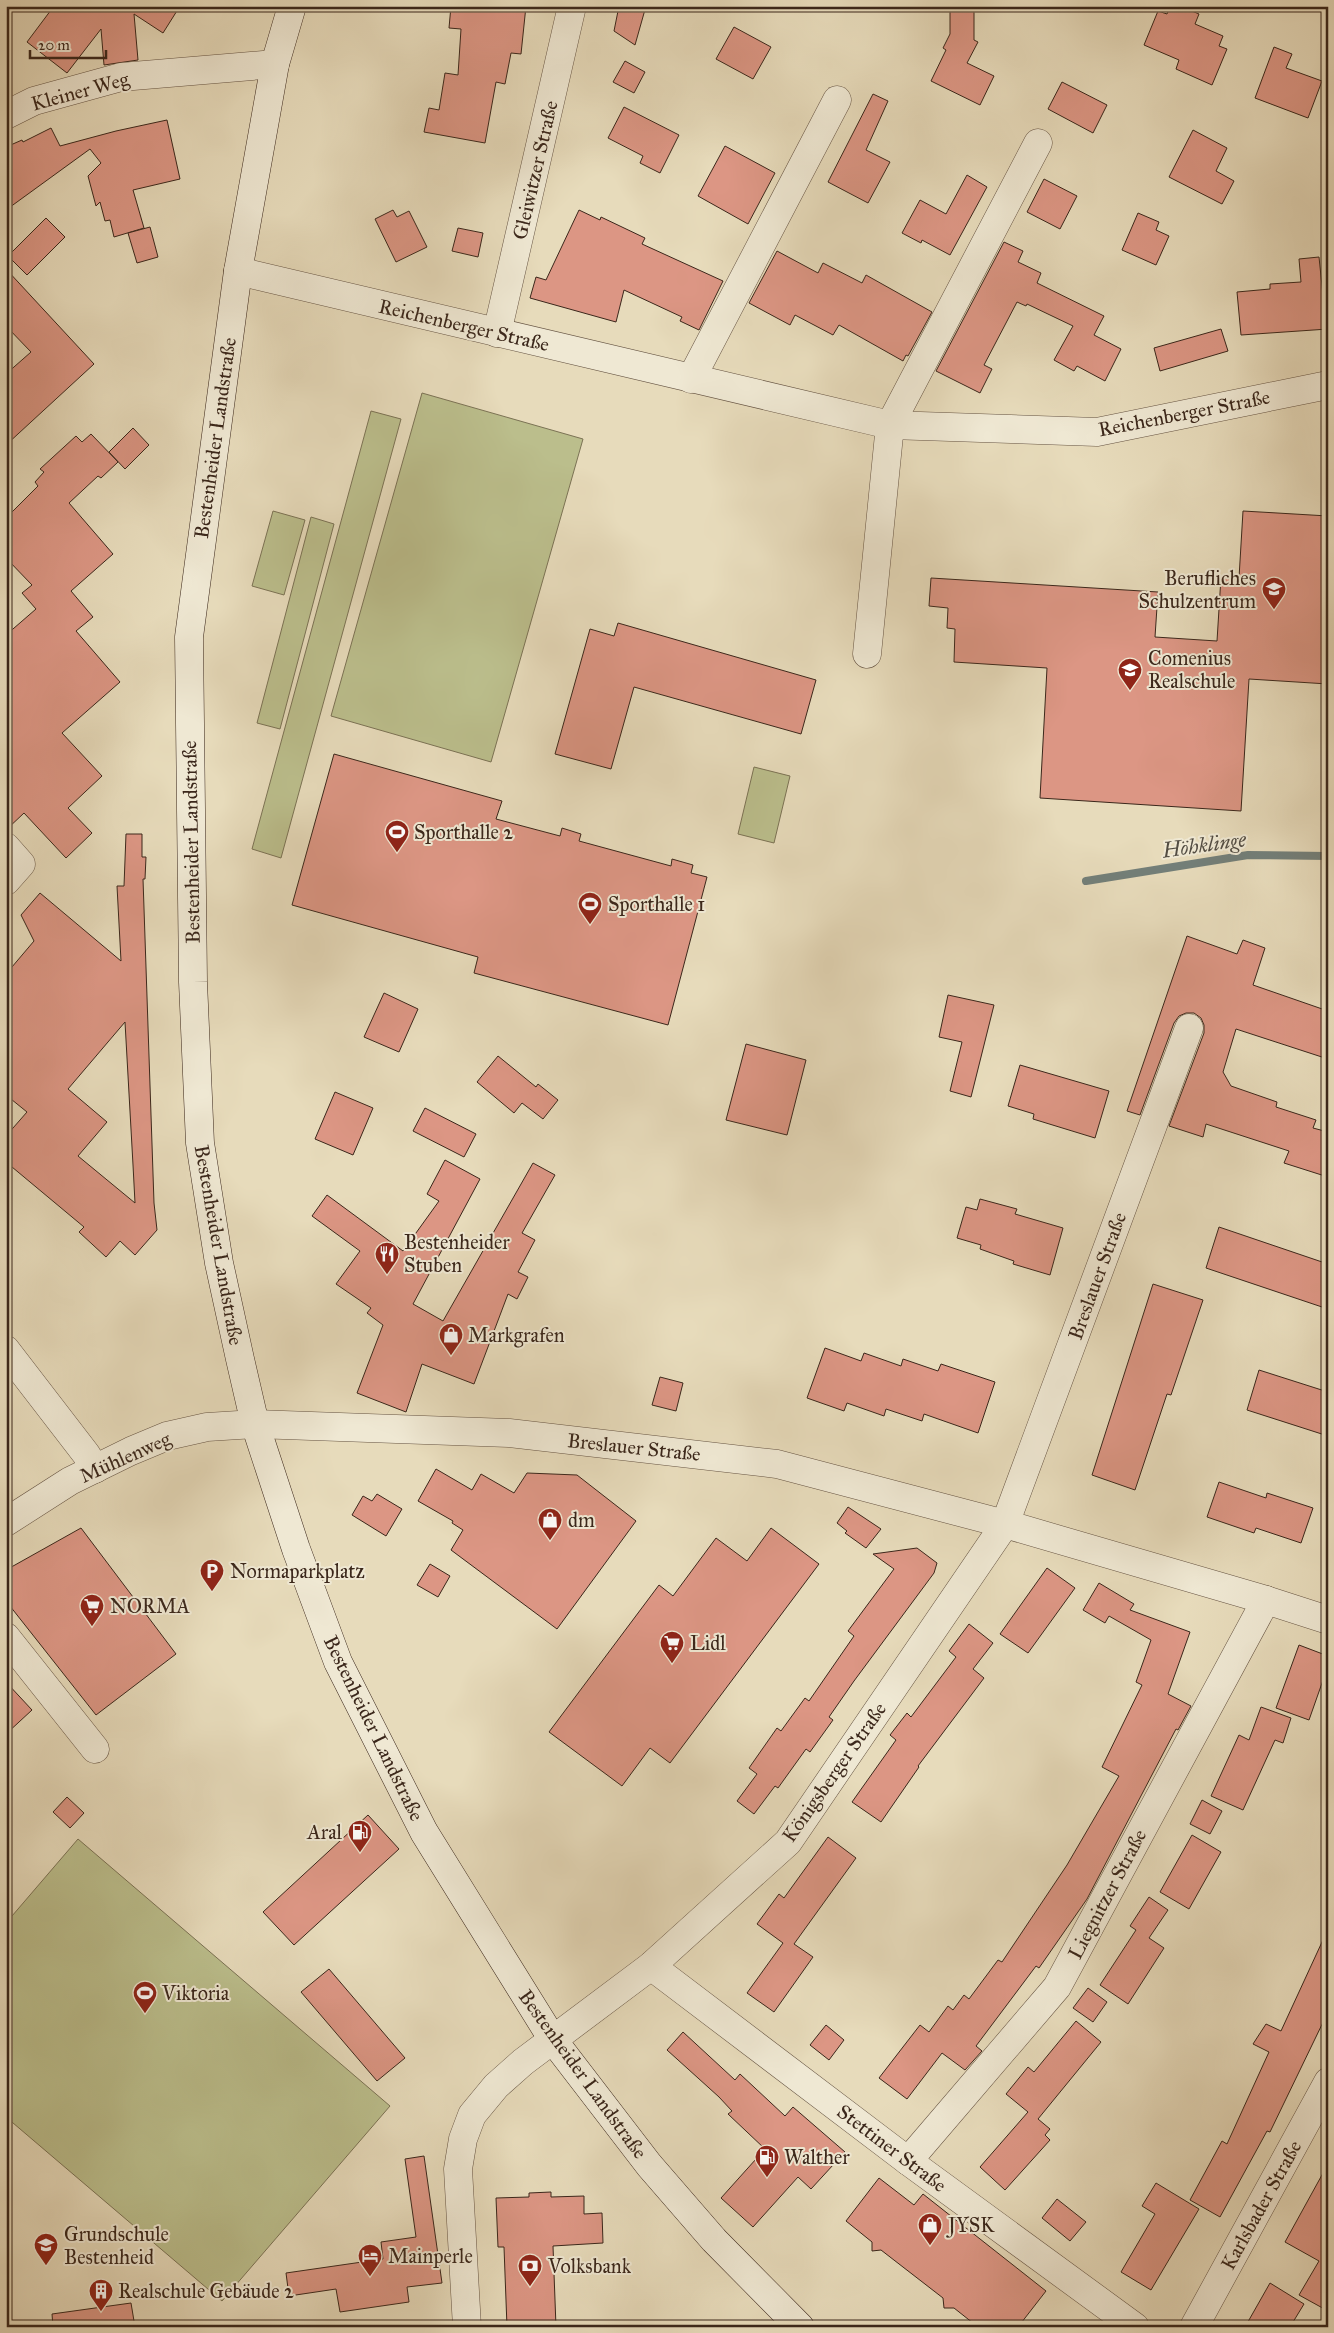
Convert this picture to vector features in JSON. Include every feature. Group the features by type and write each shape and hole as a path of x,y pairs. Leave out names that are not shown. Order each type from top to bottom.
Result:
{"street":[{"name":"Bestenheider Landstraße","path":"292,6 275,64 238,271 189,638 193,982 200,1142 219,1263 240,1359 255,1424 296,1549 338,1662 424,1832 553,2040 649,2165 714,2240 800,2327"},
{"name":"Gleiwitzer Straße","path":"497,333 572,6"},
{"name":"Kleiner Weg","path":"6,115 34,100 121,77 275,64"},
{"path":"691,378 837,100"},
{"path":"868,654 890,425 1038,143"},
{"name":"Reichenberger Straße","path":"238,271 890,425 1097,432 1328,385"},
{"path":"6,847 22,864 6,881"},
{"name":"Breslauer Straße","path":"1005,1524 1189,1028"},
{"path":"6,1350 95,1468"},
{"name":"Breslauer Straße","path":"255,1424 509,1433 768,1463 1005,1524 1266,1600 1328,1620"},
{"name":"Mühlenweg","path":"6,1522 70,1481 167,1436 207,1427 255,1424"},
{"name":"Königsberger Straße","path":"467,2327 458,2170 463,2139 472,2115 496,2086 651,1966 788,1842 1005,1524"},
{"name":"Liegnitzer Straße","path":"908,2161 1057,1987 1266,1600"},
{"path":"6,1637 95,1748"},
{"name":"Stettiner Straße","path":"651,1966 908,2161 1136,2327"},
{"name":"Karlsbader Straße","path":"1194,2327 1328,2082"}],"green space":[{"path":"422,393 583,439 491,762 331,716"},
{"path":"371,411 401,419 281,858 252,849"},
{"path":"273,511 305,520 284,595 252,586"},
{"path":"311,517 334,524 280,729 257,723"},
{"path":"754,767 790,776 774,843 738,834"},
{"name":"Viktoria","path":"78,1839 390,2106 222,2301 6,2117 6,1923"}],"building":[{"path":"54,6 180,6 163,33 134,14 138,60 104,65 101,29 67,73 27,42"},
{"path":"451,6 526,6 521,54 511,53 505,84 496,82 485,143 424,132 429,108 439,110 445,73 458,75 461,29 449,28"},
{"path":"619,6 646,6 635,45 614,31"},
{"path":"950,6 974,6 974,40 978,42 967,63 994,76 980,105 931,81 946,50 943,48 950,34"},
{"path":"1170,6 1180,6 1199,14 1195,24 1223,36 1219,46 1227,49 1212,85 1176,69 1179,60 1144,45 1158,11 1167,14"},
{"path":"734,27 771,47 753,79 716,59"},
{"path":"1274,47 1292,54 1286,68 1322,81 1308,118 1255,98"},
{"path":"625,61 645,72 634,93 613,82"},
{"path":"1062,82 1107,105 1093,133 1048,109"},
{"path":"873,94 888,101 866,150 890,162 868,203 828,182"},
{"path":"624,107 679,135 660,173 640,163 643,156 608,138"},
{"path":"167,120 180,179 133,190 144,228 114,237 110,220 105,221 100,202 96,206 88,176 101,163 90,149 6,210 6,147 22,140 23,142 51,128 60,146"},
{"path":"1193,130 1227,148 1216,171 1234,181 1222,204 1169,177"},
{"path":"725,146 775,173 748,224 698,196"},
{"path":"967,175 987,187 950,255 922,240 921,243 902,233 920,200 946,214"},
{"path":"1044,179 1077,196 1060,229 1027,212"},
{"path":"393,210 397,217 409,211 427,247 396,262 375,219"},
{"path":"579,210 600,220 601,217 645,238 642,244 723,281 699,330 680,321 682,317 624,290 616,322 530,298 536,277 546,280"},
{"path":"1138,213 1159,222 1156,230 1169,236 1156,265 1122,250"},
{"path":"46,218 65,237 27,275 8,256"},
{"path":"150,227 158,257 137,263 128,233"},
{"path":"458,228 483,233 478,257 452,251"},
{"path":"1004,242 1023,251 1018,262 1041,273 1037,283 1104,316 1094,335 1121,349 1105,381 1077,366 1074,371 1054,360 1073,326 1027,304 1026,306 1017,302 984,365 992,369 980,393 936,371"},
{"path":"777,251 818,273 823,263 862,283 866,275 932,312 908,356 906,355 903,361 839,325 833,335 795,315 790,325 749,303"},
{"path":"1319,257 1323,296 1328,296 1328,329 1241,335 1237,292 1270,289 1270,284 1301,282 1299,259"},
{"path":"6,269 94,364 6,445 6,374 31,352 6,326"},
{"path":"1221,329 1228,351 1160,371 1154,348"},
{"path":"133,428 149,445 125,469 109,452"},
{"path":"91,434 118,462 101,478 98,476 69,503 113,554 71,591 93,617 76,631 120,682 62,733 102,776 68,808 92,833 66,858 24,813 6,830 6,635 36,609 22,593 32,585 6,558 6,518 38,486 35,482 44,472 40,469 76,436 82,442"},
{"name":"Comenius Realschule","path":"1243,511 1328,516 1328,684 1249,679 1241,811 1040,798 1047,668 954,662 955,629 947,628 948,608 929,606 931,578 1158,592 1155,637 1217,641 1221,577 1239,578"},
{"path":"618,623 816,680 801,734 634,687 611,769 555,754 590,629 614,636"},
{"path":"334,754 502,801 496,819 560,836 562,828 581,834 579,841 671,866 672,859 693,865 691,873 707,877 668,1025 474,973 478,957 292,905"},
{"path":"126,834 142,834 142,857 146,857 145,879 143,879 154,1203 157,1230 135,1255 120,1241 106,1257 79,1232 84,1227 6,1162 6,1136 27,1112 6,1095 6,974 34,941 21,915 40,893 121,961 117,886 124,886","holes":["125,1022 135,1203 78,1156 107,1122 68,1089"]},
{"path":"1187,936 1237,954 1243,940 1265,948 1253,985 1328,1011 1328,1059 1236,1029 1223,1072 1231,1086 1277,1102 1276,1107 1316,1120 1313,1128 1328,1132 1328,1177 1284,1163 1289,1151 1206,1124 1203,1137 1169,1126 1204,1033 1204,1025 1201,1018 1194,1013 1186,1013 1179,1016 1174,1023 1140,1115 1127,1111"},
{"path":"384,993 418,1009 399,1052 364,1037"},
{"path":"948,995 994,1005 971,1097 950,1091 962,1042 939,1037"},
{"path":"746,1044 806,1060 787,1135 726,1120"},
{"path":"498,1056 536,1087 538,1084 558,1100 543,1119 522,1103 514,1113 477,1082"},
{"path":"1020,1065 1109,1091 1095,1138 1033,1119 1034,1114 1008,1106"},
{"path":"335,1092 373,1108 353,1155 315,1139"},
{"path":"425,1108 476,1134 464,1157 413,1131"},
{"path":"445,1160 480,1179 413,1304 443,1321 533,1163 555,1175 522,1233 535,1240 518,1272 528,1277 517,1299 508,1294 474,1384 422,1364 406,1412 357,1393 383,1325 367,1313 371,1308 336,1284 360,1251 312,1216 327,1195 403,1251 439,1201 427,1194"},
{"path":"980,1199 1017,1209 1015,1214 1063,1228 1050,1275 1013,1264 1014,1261 980,1249 981,1245 957,1238 966,1207 977,1210"},
{"path":"1219,1227 1328,1264 1328,1309 1206,1268"},
{"path":"1153,1284 1203,1300 1171,1395 1167,1394 1135,1490 1092,1475"},
{"path":"825,1348 861,1361 864,1353 901,1366 903,1359 938,1371 941,1364 995,1382 978,1433 924,1414 922,1421 886,1409 884,1416 847,1403 844,1411 807,1398"},
{"path":"1259,1370 1328,1392 1328,1436 1247,1410"},
{"path":"660,1377 683,1383 676,1411 652,1405"},
{"name":"dm","path":"436,1469 472,1490 481,1474 514,1493 527,1473 577,1475 636,1521 557,1629 451,1550 463,1530 452,1523 453,1521 418,1501"},
{"path":"1219,1482 1266,1498 1267,1493 1313,1508 1301,1543 1256,1528 1254,1533 1207,1517"},
{"path":"377,1494 402,1509 386,1536 352,1515 363,1496 372,1501"},
{"path":"848,1507 881,1529 866,1548 845,1533 847,1531 837,1523"},
{"name":"NORMA","path":"81,1528 176,1654 96,1715 6,1601 6,1570"},
{"name":"Lidl","path":"771,1528 819,1564 670,1763 650,1748 622,1786 549,1732 659,1585 673,1596 716,1538 747,1561"},
{"path":"917,1548 937,1563 934,1573 829,1717 833,1720 810,1752 806,1749 778,1788 775,1786 754,1814 737,1801 757,1774 749,1768 777,1728 781,1731 805,1698 809,1701 854,1636 848,1631 894,1569 873,1554"},
{"path":"430,1564 450,1576 438,1597 417,1585"},
{"path":"1047,1568 1075,1588 1028,1653 1000,1634"},
{"path":"1099,1583 1134,1604 1130,1610 1190,1632 1168,1694 1191,1706 1178,1730 1176,1729 1087,1899 1039,1968 1036,1966 976,2046 982,2051 965,2070 942,2053 907,2099 879,2078 920,2025 929,2032 948,2006 953,2010 964,1995 969,1999 998,1960 1002,1962 1067,1865 1119,1776 1102,1767 1142,1685 1136,1682 1151,1640 1109,1616 1105,1623 1083,1610"},
{"path":"969,1624 993,1643 973,1669 984,1678 918,1766 881,1822 852,1802 896,1740 890,1735 907,1713 911,1717 956,1657 949,1651"},
{"path":"1299,1645 1328,1656 1328,1666 1309,1720 1276,1708"},
{"path":"6,1682 32,1710 6,1734"},
{"path":"1261,1707 1291,1718 1283,1743 1275,1740 1243,1810 1211,1796 1239,1735 1249,1740"},
{"path":"67,1797 84,1813 70,1828 53,1812"},
{"path":"1202,1800 1222,1811 1210,1834 1190,1824"},
{"path":"368,1815 399,1849 294,1945 263,1912"},
{"path":"1192,1835 1221,1852 1189,1909 1160,1892"},
{"path":"828,1837 856,1858 794,1944 813,1957 774,2012 747,1993 783,1943 757,1924 779,1894 784,1898"},
{"path":"1149,1897 1168,1910 1149,1938 1164,1948 1128,2004 1100,1985 1136,1930 1130,1926"},
{"path":"1328,1929 1328,2012 1270,2132 1267,2131 1220,2217 1190,2200 1222,2141 1227,2144 1269,2052 1253,2044 1266,2024 1281,2031"},
{"path":"329,1969 405,2058 377,2081 301,1992"},
{"path":"1088,1988 1107,2002 1093,2022 1073,2008"},
{"path":"1076,2021 1101,2042 1038,2119 1050,2129 1045,2135 1050,2140 1005,2190 980,2167 1028,2112 1006,2094 1028,2067 1034,2072"},
{"path":"826,2025 844,2040 829,2060 810,2045"},
{"path":"683,2032 735,2080 740,2074 785,2116 793,2107 845,2152 811,2189 798,2177 753,2227 721,2198 765,2149 728,2114 732,2111 719,2097 667,2050"},
{"path":"424,2156 442,2283 407,2287 409,2302 340,2312 336,2289 289,2296 286,2273 383,2259 381,2242 416,2237 405,2159"},
{"path":"1328,2164 1328,2311 1299,2295 1319,2261 1285,2242"},
{"name":"JYSK","path":"879,2178 914,2205 923,2194 1046,2291 1018,2327 978,2327 954,2308 944,2308 943,2298 881,2250 872,2251 872,2242 846,2221"},
{"path":"1156,2183 1199,2209 1151,2290 1121,2272 1155,2214 1142,2206"},
{"name":"Volksbank","path":"551,2192 551,2197 584,2196 584,2214 602,2213 603,2243 553,2246 556,2327 507,2327 504,2247 498,2247 496,2198 529,2197 529,2193"},
{"path":"1057,2199 1086,2222 1070,2241 1042,2218"},
{"path":"1270,2283 1304,2304 1290,2327 1245,2327"},
{"name":"Realschule Gebäude 2","path":"131,2303 135,2327 53,2327 52,2314"}],"waterway":[{"name":"Höhklinge","path":"1086,881 1248,855 1328,856"}],"place":[{"name":"Berufliches Schulzentrum","path":"1274,610"},
{"name":"Comenius Realschule","path":"1130,691"},
{"name":"Sporthalle 2","path":"397,853"},
{"name":"Sporthalle 1","path":"590,925"},
{"name":"Bestenheider Stuben","path":"387,1275"},
{"name":"Markgrafen","path":"451,1356"},
{"name":"dm","path":"550,1541"},
{"name":"Normaparkplatz","path":"212,1592"},
{"name":"NORMA","path":"92,1627"},
{"name":"Lidl","path":"672,1664"},
{"name":"Aral","path":"360,1853"},
{"name":"Viktoria","path":"145,2014"},
{"name":"Walther","path":"767,2178"},
{"name":"JYSK","path":"930,2246"},
{"name":"Grundschule Bestenheid","path":"46,2266"},
{"name":"Mainperle","path":"370,2277"},
{"name":"Volksbank","path":"530,2287"},
{"name":"Realschule Gebäude 2","path":"101,2312"}]}
